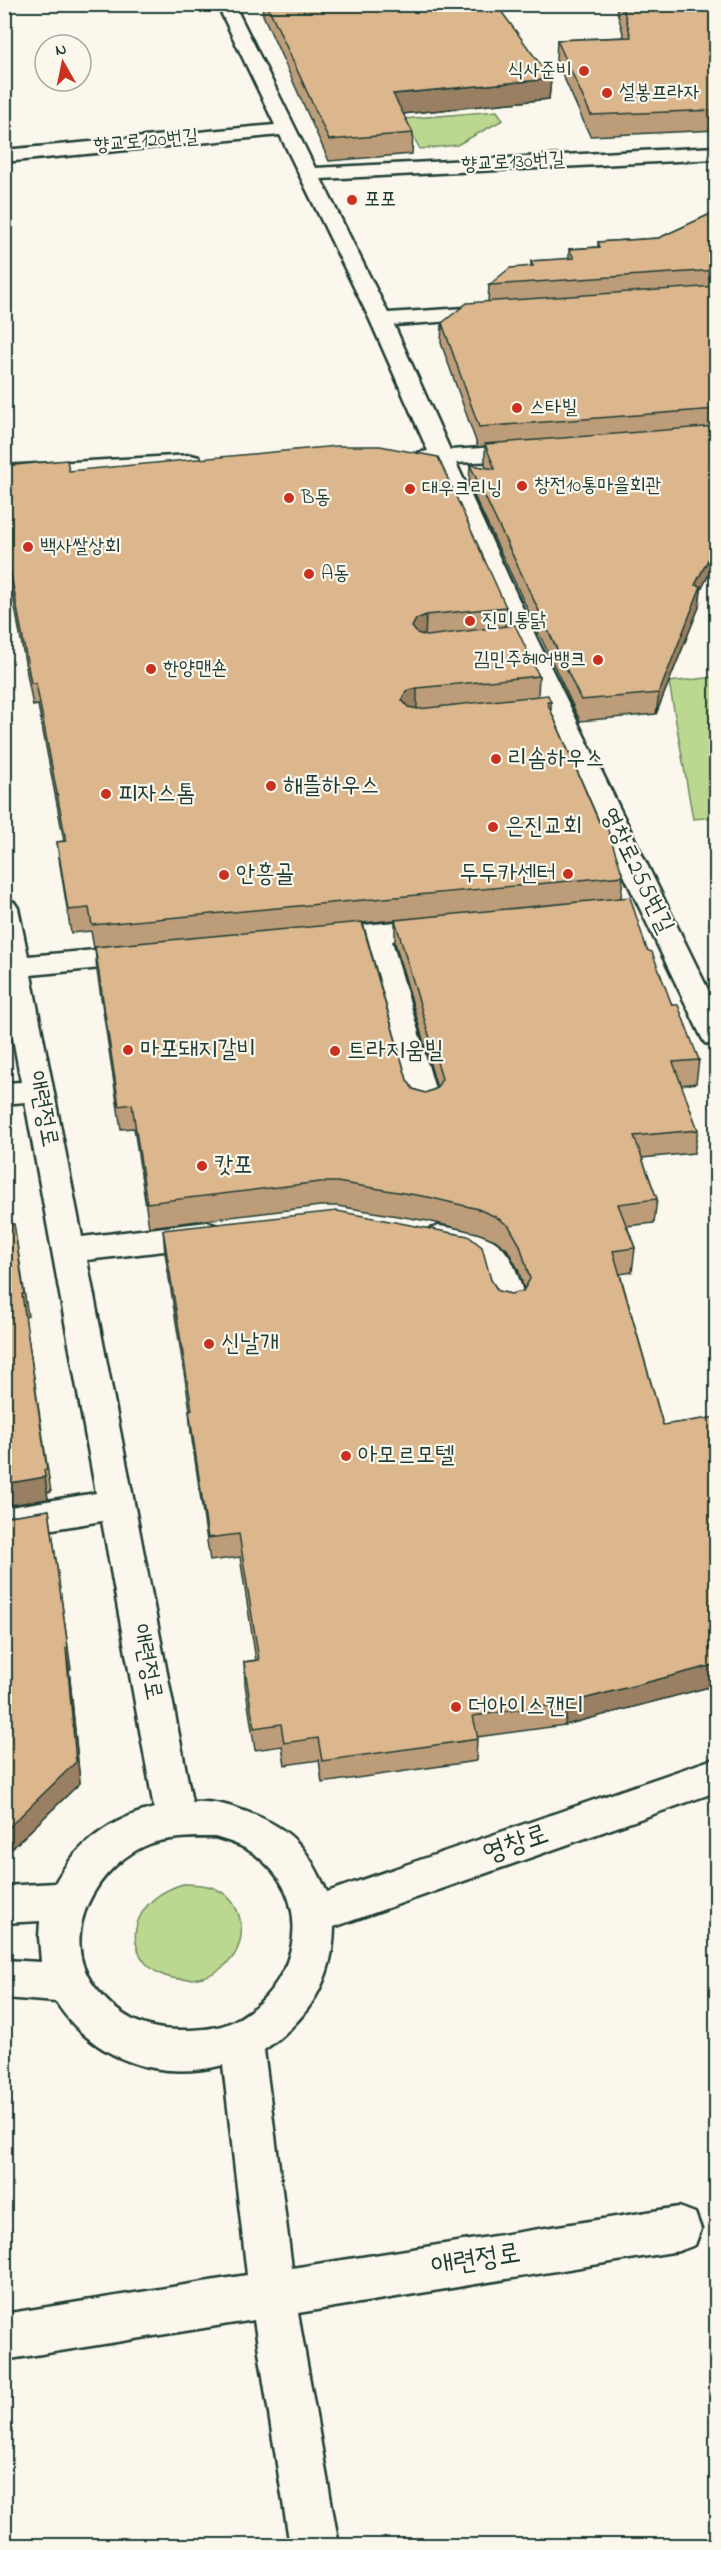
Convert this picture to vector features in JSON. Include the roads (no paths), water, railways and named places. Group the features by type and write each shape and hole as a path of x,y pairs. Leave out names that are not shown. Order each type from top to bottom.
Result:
{"street":[{"path":"225,4 381,320 444,458"},
{"name":"향교로120번길","path":"4,156 287,129"},
{"name":"향교로130번길","path":"309,174 717,153"},
{"path":"381,320 520,311"},
{"path":"409,458 444,458 551,450"},
{"name":"영창로255번길","path":"444,458 512,639 544,708 641,908 717,1036"},
{"path":"4,473 216,460"},
{"name":"애련정로","path":"4,908 10,968 39,1090 176,1820"},
{"path":"294,941 468,924"},
{"path":"375,933 424,1103"},
{"path":"10,968 166,953"},
{"path":"4,1094 39,1090"},
{"path":"69,1250 240,1230"},
{"path":"414,1233 468,1243 483,1249 496,1259 509,1303"},
{"path":"4,1523 117,1504"},
{"name":"영창로","path":"315,1915 717,1775"},
{"path":"176,1820 214,1820 251,1831 282,1851 304,1880 315,1915 314,1951 300,1986 276,2017 242,2040 200,2050 159,2050 121,2039 90,2014 69,1983 60,1949 63,1911 79,1879 105,1850 138,1830 176,1820"},
{"path":"4,1905 69,1900"},
{"path":"4,1979 69,1983"},
{"path":"242,2040 272,2293 315,2546"},
{"name":"애련정로","path":"4,2337 679,2229"}],"place":[{"name":"식사준비","path":"584,71"},
{"name":"설봉프라자","path":"607,93"},
{"name":"포포","path":"352,200"},
{"name":"스타빌","path":"517,408"},
{"name":"창전10통마을회관","path":"522,486"},
{"name":"대우크리닝","path":"410,489"},
{"name":"B동","path":"289,498"},
{"name":"백사쌀상회","path":"28,547"},
{"name":"A동","path":"309,574"},
{"name":"진미통닭","path":"470,621"},
{"name":"김민주헤어뱅크","path":"598,660"},
{"name":"한양맨숀","path":"151,669"},
{"name":"리솜하우스","path":"496,759"},
{"name":"해뜰하우스","path":"271,786"},
{"name":"피자스톰","path":"106,794"},
{"name":"은진교회","path":"493,827"},
{"name":"두두카센터","path":"568,874"},
{"name":"안흥골","path":"224,875"},
{"name":"마포돼지갈비","path":"128,1050"},
{"name":"트라지움빌","path":"335,1051"},
{"name":"캇포","path":"202,1166"},
{"name":"신날개","path":"209,1344"},
{"name":"아모르모텔","path":"346,1456"},
{"name":"더아이스캔디","path":"456,1707"}]}
